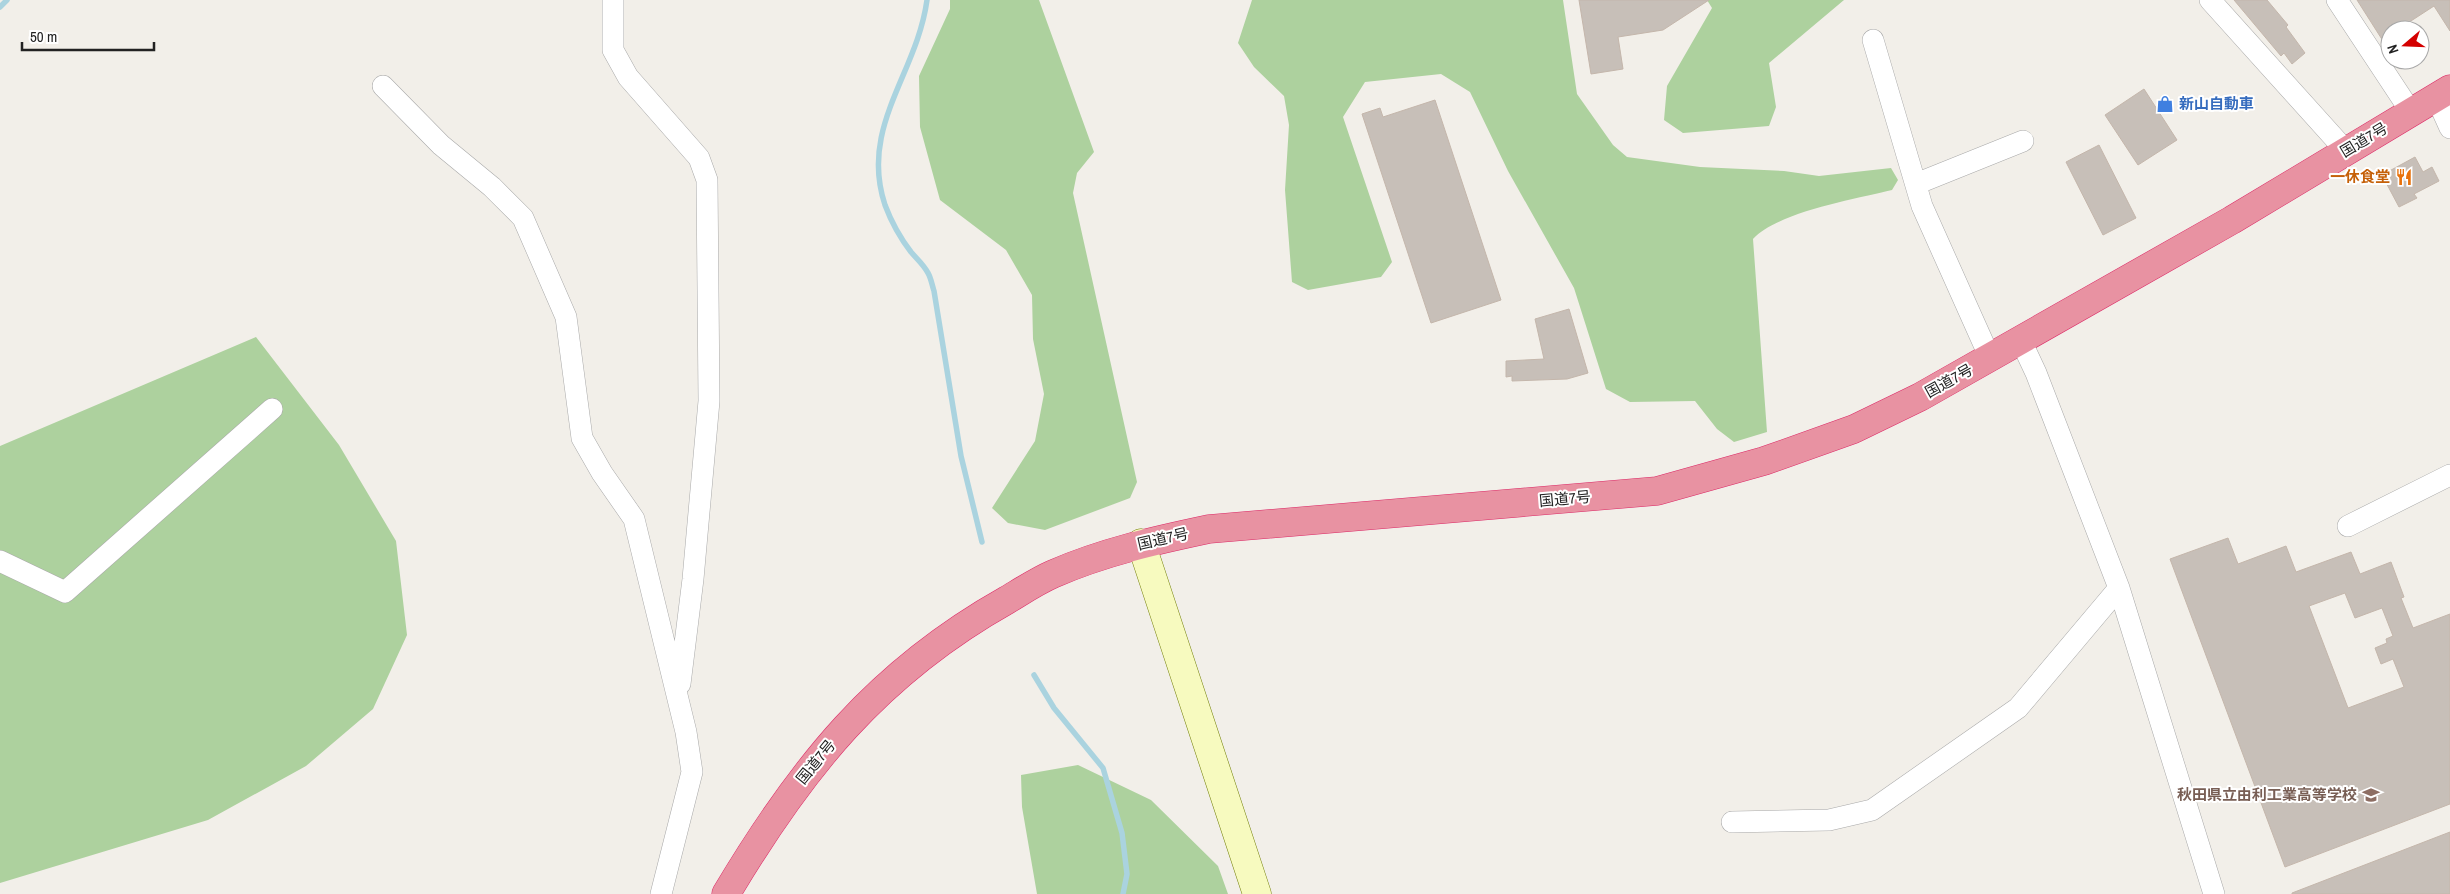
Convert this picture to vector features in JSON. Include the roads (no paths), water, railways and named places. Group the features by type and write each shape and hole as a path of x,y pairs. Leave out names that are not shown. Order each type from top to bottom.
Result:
{"highway":[{"name":"国道7号","path":"726,894 765,830 811,766 854,717 918,657 976,617 1053,574 1141,543 1209,529 1657,491 1764,462 1854,429 1920,397 2232,220 2443,93"}],"street":[{"path":"613,0 613,50 628,77 699,158 707,180 709,400 693,579 678,700"},
{"path":"2210,0 2346,151"},
{"path":"2337,0 2411,112"},
{"path":"1873,40 1922,206 1990,358"},
{"path":"383,86 441,145 492,187 523,218 566,317 582,438 602,473 634,519 678,700 692,772 661,894"},
{"path":"2443,93 2450,128"},
{"path":"1916,184 2023,141"},
{"path":"2021,341 2036,373 2119,588 2214,894"},
{"path":"0,561 65,592 272,408"},
{"path":"2348,526 2450,476"},
{"path":"1141,543 1257,894"},
{"path":"1732,822 1829,820 1872,810 2018,708 2119,588"}],"waterway":[{"path":"0,7 7,0"},
{"path":"927,0 913,52 884,125 879,150 879,177 885,205 893,223 907,247 926,270 934,291 961,456 982,542"},
{"path":"1034,675 1054,708 1103,768 1122,833 1127,874 1123,894"}],"place":[{"name":"新山自動車","path":"2165,104"},
{"name":"一休食堂","path":"2404,177"},
{"name":"秋田県立由利工業高等学校","path":"2371,795"}]}
